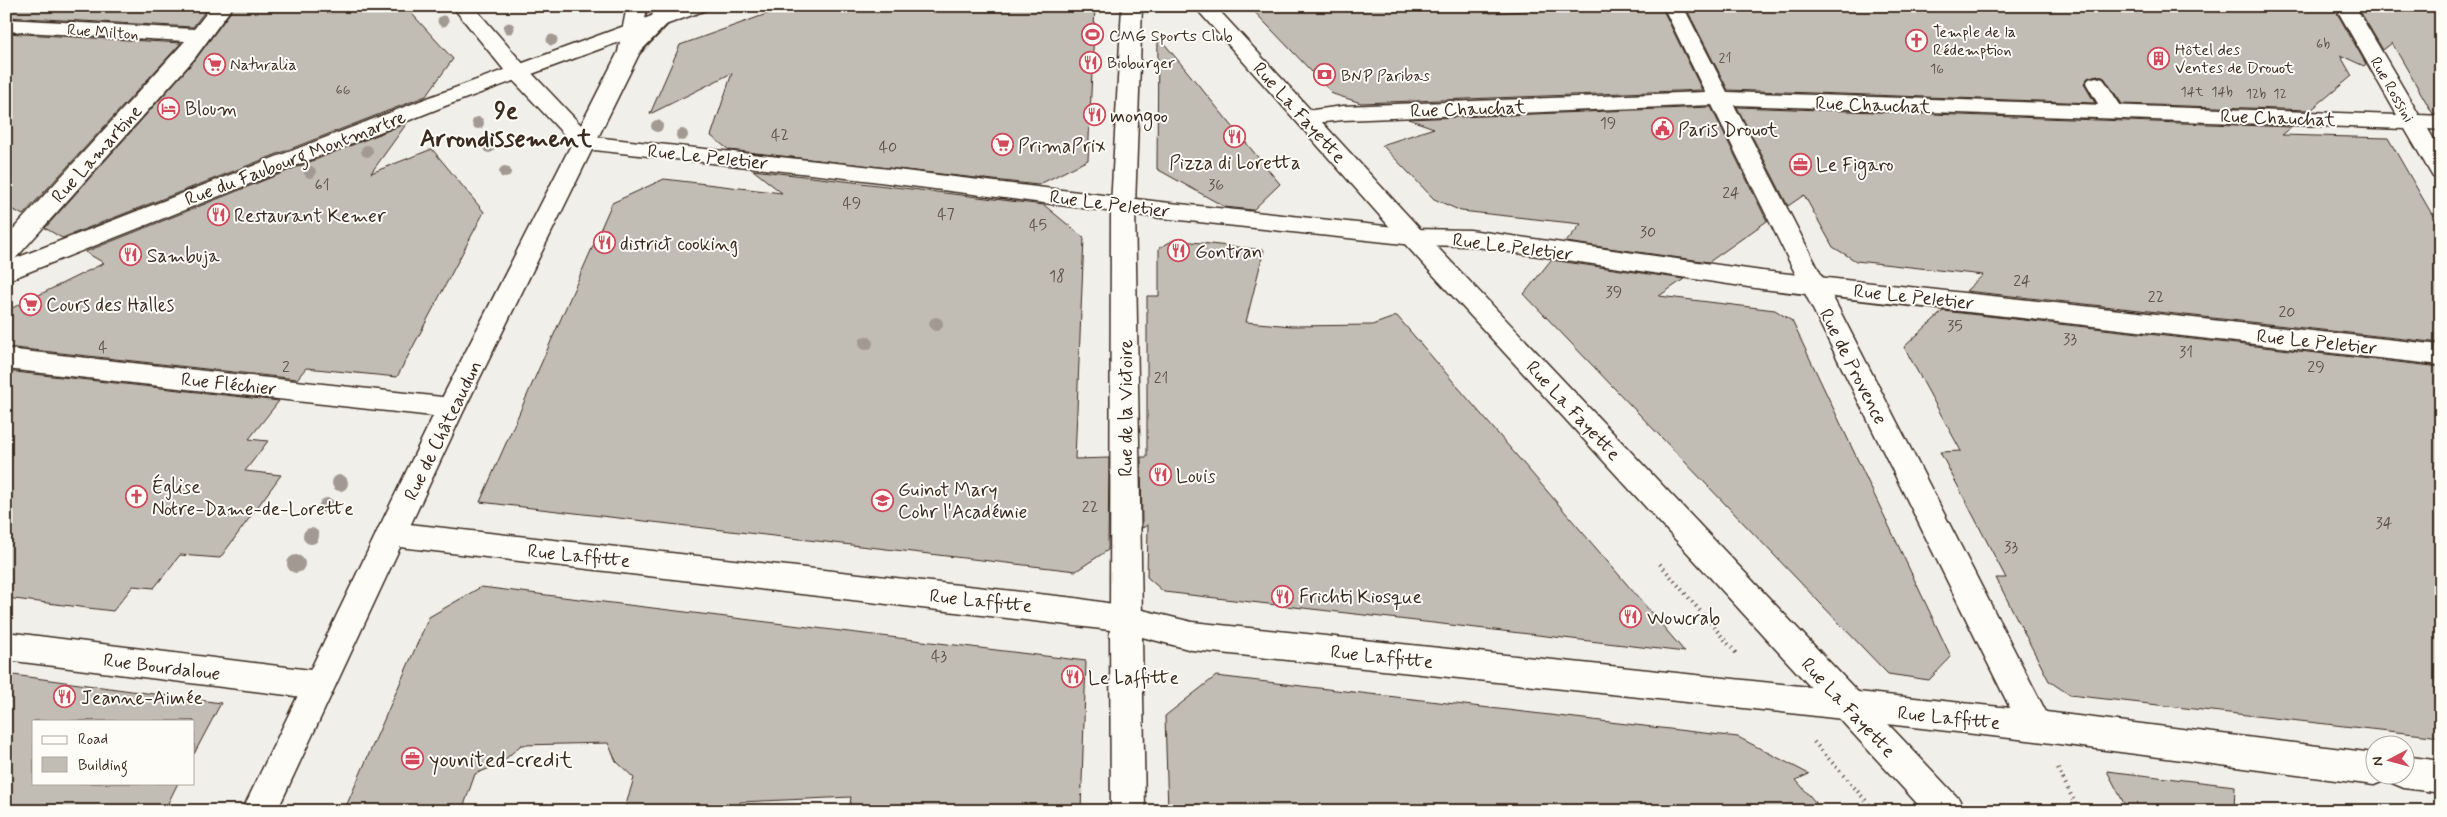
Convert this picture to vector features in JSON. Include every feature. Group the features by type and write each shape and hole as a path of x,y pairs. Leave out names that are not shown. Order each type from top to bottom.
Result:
{"street":[{"name":"Rue Lamartine","path":"6,253 200,36 223,6"},
{"path":"462,6 517,71 562,116 584,143"},
{"name":"Rue de Châteaudun","path":"259,811 451,408 630,52 637,6"},
{"name":"Rue du Faubourg Montmartre","path":"6,272 280,162 517,71 633,29 663,13 699,6"},
{"name":"Rue de la Victoire","path":"1128,811 1123,206 1132,6"},
{"name":"Rue La Fayette","path":"1204,6 1413,237 1947,811"},
{"name":"Rue de Provence","path":"1673,6 2036,726"},
{"name":"Rue Rossini","path":"2345,6 2441,172"},
{"name":"Rue Milton","path":"6,25 200,36"},
{"name":"Rue Chauchat","path":"1306,117 1353,113 1719,98 1754,101 2441,123"},
{"name":"Rue Le Peletier","path":"584,143 864,173 1123,206 1413,237 1470,238 1762,280 2441,355"},
{"name":"Rue Fléchier","path":"6,359 451,408"},
{"name":"Rue Laffitte","path":"391,534 1075,611 1126,619 1192,636 1764,695 2036,726 2364,768"},
{"name":"Rue Bourdaloue","path":"6,646 319,686"},
{"path":"2414,773 2441,777"}],"lane":[{"name":"Rue de Châteaudun","path":"630,52 663,13"},
{"path":"2096,83 2112,111"}],"path":[{"path":"2053,760 2079,811"},
{"path":"1832,762 1875,811"}],"building":[{"path":"6,6 209,6 193,27 6,17"},
{"path":"235,6 405,6 453,59 426,96 62,238 45,228 195,60"},
{"path":"789,6 1095,6 1088,160 1038,185 729,150 711,136 732,73 650,114 680,45"},
{"path":"1249,6 1488,6 1490,13 1606,6 1661,6 1702,90 1361,103 1333,94"},
{"path":"1685,6 2333,6 2366,64 2364,66 2340,55 2352,76 2311,110 2122,104 2104,78 2097,75 2088,78 2084,84 2095,103 1728,90"},
{"path":"2357,6 2441,6 2441,114 2433,114 2392,43 2383,50"},
{"path":"6,33 181,43 23,215 6,206"},
{"path":"1158,36 1280,184 1253,210 1225,207 1157,169"},
{"path":"1711,107 1767,221 1709,262 1566,242 1581,224 1461,211 1434,199 1382,145 1434,128 1408,119"},
{"path":"1737,107 2292,127 2282,135 2388,138 2441,230 2441,343 1966,291 1983,275 1856,261 1833,247 1804,195 1788,206"},
{"path":"407,123 371,173 432,149 484,212 397,377 306,368 297,379 6,347 6,311 104,263 85,252"},
{"path":"753,170 1044,205 1084,238 1075,459 1109,458 1108,550 1076,571 480,502 612,203 664,179 782,193"},
{"path":"1174,240 1264,250 1246,322 1292,326 1372,325 1397,316 1685,652 1164,592 1147,577 1148,525 1142,528 1141,457 1147,457 1147,296 1159,296 1159,248"},
{"path":"1551,260 1684,279 1659,296 1775,310 1792,321 1951,657 1929,680 1888,674 1524,294"},
{"path":"1943,311 2441,367 2441,737 2070,695 2049,681 1996,578 2006,578 1940,452 1961,451 1904,347"},
{"name":"Église Notre-Dame-de-Lorette","path":"6,371 279,401 249,439 268,441 245,471 281,475 220,558 180,555 154,588 133,586 113,611 6,598"},
{"path":"481,587 1086,661 1081,811 849,811 851,797 740,802 738,811 624,811 634,778 616,761 608,743 521,745 500,764 475,774 462,811 344,811 429,617"},
{"path":"6,674 221,703 195,752 195,720 32,720 32,784 178,784 164,811 6,811"},
{"path":"1216,676 1738,737 1809,774 1796,780 1823,811 1168,811 1165,716"},
{"path":"2107,771 2235,786 2234,811 2128,811"}],"place":[{"name":"CMG Sports Club","path":"1093,35"},
{"name":"Temple de la Rédemption","path":"1917,40"},
{"name":"Hôtel des Ventes de Drouot","path":"2159,58"},
{"name":"Bioburger","path":"1091,62"},
{"name":"Naturalia","path":"214,64"},
{"name":"BNP Paribas","path":"1325,75"},
{"name":"Bloum","path":"169,108"},
{"name":"mongoo","path":"1094,115"},
{"name":"Paris Drouot","path":"1662,129"},
{"name":"Pizza di Loretta","path":"1235,136"},
{"name":"PrimaPrix","path":"1002,145"},
{"name":"Le Figaro","path":"1800,164"},
{"name":"Restaurant Kemer","path":"218,215"},
{"name":"district cooking","path":"604,243"},
{"name":"Gontran","path":"1179,251"},
{"name":"Sambuja","path":"131,255"},
{"name":"Cours des Halles","path":"30,304"},
{"name":"Louis","path":"1160,475"},
{"name":"Église Notre-Dame-de-Lorette","path":"136,497"},
{"name":"Guinot Mary Cohr l'Académie","path":"882,500"},
{"name":"Frichti Kiosque","path":"1283,596"},
{"name":"Wowcrab","path":"1631,617"},
{"name":"Le Laffitte","path":"1072,677"},
{"name":"Jeanne-Aimée","path":"65,697"},
{"name":"younited-credit","path":"413,759"}],"district":[{"name":"9e Arrondissement","path":"506,124"}]}
